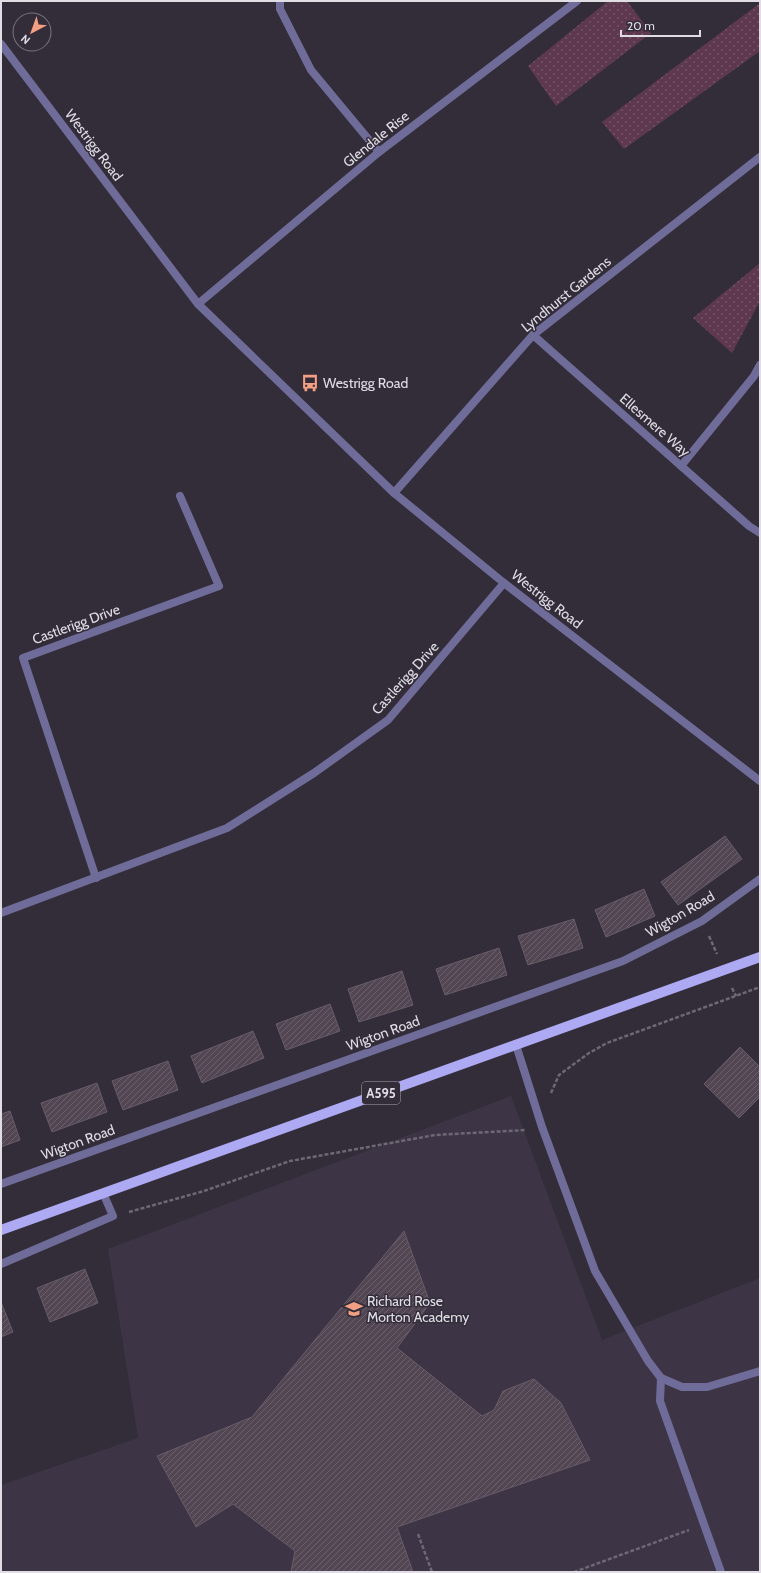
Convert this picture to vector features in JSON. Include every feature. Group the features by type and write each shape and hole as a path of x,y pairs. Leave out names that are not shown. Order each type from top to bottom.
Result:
{"main road":[{"name":"A595","path":"1,1230 760,957"}],"street":[{"path":"280,1 280,9 311,70 379,152"},
{"name":"Glendale Rise","path":"198,304 379,152 577,1"},
{"name":"Westrigg Road","path":"1,44 198,304 394,493 504,583 760,781"},
{"name":"Lyndhurst Gardens","path":"394,493 533,335 760,157"},
{"name":"Ellesmere Way","path":"533,335 749,526 760,533"},
{"path":"681,466 754,376 760,365"},
{"name":"Castlerigg Drive","path":"96,878 23,658 219,586 180,496"},
{"name":"Castlerigg Drive","path":"1,913 227,828 314,773 388,720 504,583"},
{"name":"Wigton Road","path":"1,1184 623,961 702,920 760,879"},
{"path":"516,1045 542,1127 595,1271 648,1361 662,1378 682,1387 707,1387 760,1370"},
{"path":"1,1264 113,1216 103,1193"},
{"path":"662,1378 660,1401 721,1572"}],"path":[{"path":"550,1096 559,1075 589,1053 607,1043 760,987"},
{"path":"113,1216 204,1192 290,1161 435,1135 530,1130 542,1127"},
{"path":"574,1572 704,1525"},
{"path":"418,1534 432,1572"}],"shaded area":[{"path":"608,1 627,1 651,33 556,106 528,66"},
{"path":"760,3 760,51 624,149 602,122"},
{"path":"760,263 760,301 732,353 693,318"},
{"name":"Richard Rose Morton Academy","path":"511,1096 602,1340 760,1278 760,1572 1,1572 1,1485 138,1438 108,1249"}],"building":[{"path":"725,836 742,859 678,905 661,882"},
{"path":"644,889 655,916 606,937 595,910"},
{"path":"574,919 583,948 528,965 518,936"},
{"path":"499,948 507,975 445,995 436,969"},
{"path":"402,971 413,1005 359,1022 348,989"},
{"path":"330,1004 340,1031 286,1050 276,1024"},
{"path":"253,1031 264,1058 202,1083 191,1056"},
{"path":"740,1047 760,1067 760,1097 739,1118 704,1084"},
{"path":"168,1061 178,1090 123,1110 112,1081"},
{"path":"97,1083 107,1112 52,1132 41,1103"},
{"path":"10,1111 20,1140 1,1147 1,1114"},
{"path":"404,1231 430,1303 397,1348 482,1416 494,1410 503,1391 534,1379 561,1403 590,1460 397,1527 413,1572 291,1572 295,1551 233,1504 196,1527 157,1456 252,1417"},
{"path":"85,1269 98,1303 50,1322 37,1288"},
{"path":"1,1302 13,1332 1,1337"}],"place":[{"name":"Westrigg Road","path":"310,383"},
{"name":"Richard Rose Morton Academy","path":"354,1309"}]}
